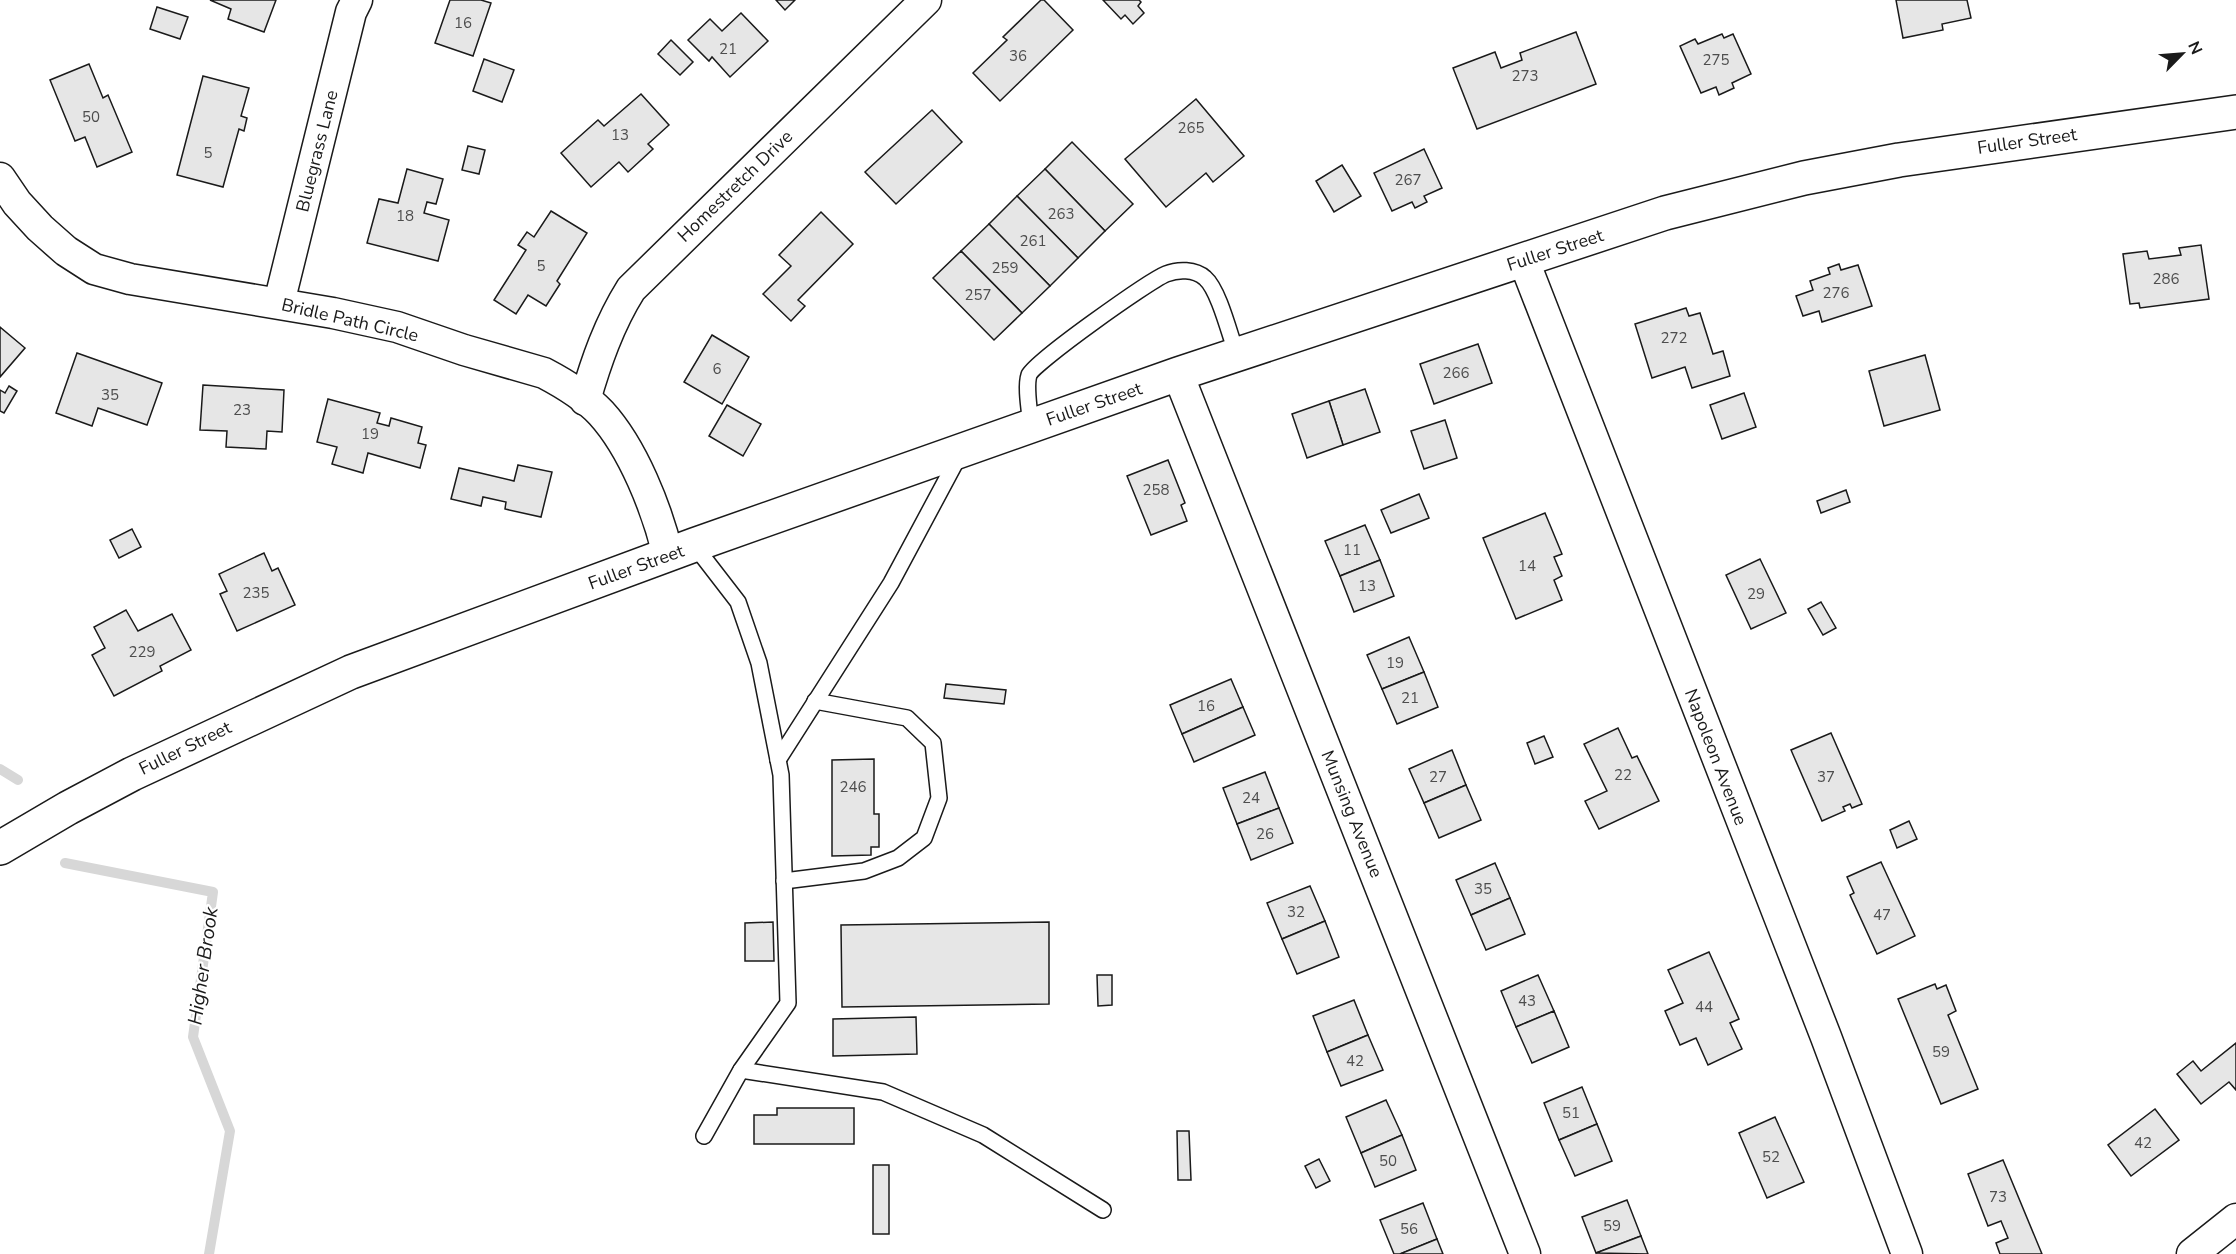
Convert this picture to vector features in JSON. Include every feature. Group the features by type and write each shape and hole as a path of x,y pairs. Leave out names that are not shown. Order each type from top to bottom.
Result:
{"street":[{"name":"Bluegrass Lane","path":"279,303 351,12 357,0"},
{"name":"Homestretch Drive","path":"585,400 596,362 622,302 631,289 926,0"},
{"name":"Fuller Street","path":"0,848 122,779 351,672 681,550 1178,374 1665,213 1823,174 1922,156 2236,112"},
{"name":"Bridle Path Circle","path":"0,177 17,203 40,228 94,269 130,279 279,303 397,327 464,350 517,364 556,379 599,411 608,421 649,494 662,528 681,550"},
{"name":"Napoleon Avenue","path":"1524,261 1826,1037 1907,1254"},
{"name":"Munsing Avenue","path":"1178,374 1525,1254"},
{"path":"2192,1254 2234,1225"}],"lane":[{"path":"1031,426 1029,373 1105,315 1166,274 1191,271 1206,279 1215,292 1237,355"},
{"path":"778,760 891,583 962,450"},
{"path":"681,550 738,602 759,663 782,775 788,1003 741,1070 704,1136"},
{"path":"784,881 864,871 898,858 924,838 939,798 933,743 907,718 815,701"},
{"path":"741,1070 883,1092 983,1135 1103,1210"}],"building":[{"path":"210,0 276,0 264,32 228,19 231,9"},
{"path":"450,0 481,0 491,3 473,56 435,43"},
{"path":"776,0 795,0 785,10"},
{"path":"1041,0 1044,0 1073,30 1000,101 973,73 1007,40 1003,37"},
{"path":"1103,0 1139,0 1141,2 1138,6 1144,13 1133,24 1125,15 1121,19"},
{"path":"1896,0 1967,0 1971,18 1942,24 1943,30 1903,38"},
{"path":"157,7 188,17 180,39 150,29"},
{"path":"741,13 768,41 730,77 712,57 709,61 688,40 710,19 722,31"},
{"path":"1576,32 1596,84 1477,129 1453,68 1495,52 1501,68 1522,60 1520,53"},
{"path":"1722,34 1724,38 1733,34 1751,74 1732,83 1734,88 1719,95 1716,87 1701,93 1680,46 1695,39 1698,44"},
{"path":"671,40 693,62 680,75 658,54"},
{"path":"484,59 514,70 502,102 473,91"},
{"path":"89,64 103,98 108,95 132,152 97,167 85,137 75,141 50,80"},
{"path":"203,76 249,88 241,116 247,118 244,131 239,129 223,187 177,175"},
{"path":"641,94 669,125 648,144 653,149 628,172 619,162 591,187 561,153 598,120 604,126"},
{"path":"1196,99 1244,156 1213,182 1206,173 1166,207 1125,159"},
{"path":"932,110 962,142 896,204 865,172"},
{"path":"1072,142 1133,204 1105,231 1045,169"},
{"path":"468,146 485,150 479,174 462,170"},
{"path":"1424,149 1442,188 1424,196 1427,202 1415,208 1412,202 1392,211 1374,173"},
{"path":"1342,165 1361,196 1334,212 1316,181"},
{"path":"407,169 443,179 436,204 427,202 424,213 449,220 438,261 367,243 379,199 398,203"},
{"path":"1045,169 1105,231 1078,258 1017,196"},
{"path":"1017,196 1078,258 1050,286 989,224"},
{"path":"551,211 587,233 557,281 560,284 546,306 528,295 516,314 494,300 526,250 518,245 527,232 534,237"},
{"path":"821,212 853,244 798,300 805,306 791,321 763,294 791,266 779,255"},
{"path":"989,224 1050,286 1022,313 961,251"},
{"path":"2201,245 2209,299 2140,308 2139,303 2130,304 2123,254 2147,251 2149,259 2181,255 2179,248"},
{"path":"961,251 1022,313 994,340 933,278"},
{"path":"1839,264 1841,270 1858,265 1872,306 1822,322 1819,311 1803,316 1796,296 1813,290 1810,281 1830,274 1828,268"},
{"path":"1686,308 1689,316 1700,313 1713,354 1723,351 1730,376 1692,388 1685,367 1652,378 1635,324"},
{"path":"0,327 25,348 0,377"},
{"path":"712,335 749,357 722,404 684,382"},
{"path":"1478,344 1492,383 1434,404 1420,364"},
{"path":"77,353 162,383 147,425 98,408 92,426 56,413"},
{"path":"1925,355 1940,410 1884,426 1869,371"},
{"path":"203,385 284,390 282,432 267,431 266,449 226,447 227,431 200,430"},
{"path":"9,386 17,391 4,413 0,411 0,390 5,393"},
{"path":"1365,389 1380,432 1343,445 1329,401"},
{"path":"1744,393 1756,427 1722,439 1710,405"},
{"path":"328,399 380,413 377,423 389,426 391,418 422,427 418,443 426,445 420,468 368,453 363,473 332,464 337,447 317,442"},
{"path":"1329,401 1343,445 1307,458 1292,414"},
{"path":"727,405 761,424 743,456 709,436"},
{"path":"1445,420 1457,458 1424,469 1411,431"},
{"path":"1168,460 1185,503 1181,505 1187,521 1151,535 1127,476"},
{"path":"518,465 552,472 541,517 505,509 506,502 483,497 481,506 451,499 459,468 514,481"},
{"path":"1846,490 1850,502 1821,513 1817,501"},
{"path":"1419,494 1429,518 1391,533 1381,510"},
{"path":"1545,513 1562,554 1554,557 1562,576 1554,580 1562,600 1516,619 1483,538"},
{"path":"1365,525 1380,560 1340,576 1325,541"},
{"path":"132,529 141,547 119,558 110,540"},
{"path":"264,553 272,571 278,568 295,605 237,631 220,594 227,591 219,574"},
{"path":"1760,559 1786,613 1751,629 1726,575"},
{"path":"1380,560 1394,596 1354,612 1340,576"},
{"path":"1821,602 1836,628 1823,635 1808,609"},
{"path":"126,610 138,631 172,614 191,650 160,666 162,671 114,696 92,655 105,648 94,627"},
{"path":"1409,637 1424,672 1382,689 1367,655"},
{"path":"1424,672 1438,707 1397,724 1382,689"},
{"path":"1231,679 1243,707 1182,734 1170,705"},
{"path":"946,684 1006,690 1004,704 944,698"},
{"path":"1243,707 1255,735 1194,762 1182,734"},
{"path":"1618,728 1632,758 1637,756 1659,801 1599,829 1585,801 1607,791 1584,744"},
{"path":"1831,733 1862,804 1852,808 1850,804 1843,807 1845,811 1822,821 1791,750"},
{"path":"1544,736 1553,757 1535,764 1527,743"},
{"path":"1452,750 1466,785 1424,803 1409,769"},
{"path":"874,759 874,814 879,814 879,847 871,847 871,855 832,856 832,760"},
{"path":"1265,772 1279,808 1237,824 1223,788"},
{"path":"1466,785 1481,820 1439,838 1424,803"},
{"path":"1279,808 1293,843 1251,860 1237,824"},
{"path":"1909,821 1917,839 1897,848 1890,830"},
{"path":"1881,862 1915,936 1877,954 1850,895 1854,893 1847,877"},
{"path":"1495,863 1510,898 1471,915 1456,880"},
{"path":"1310,886 1325,921 1282,939 1267,903"},
{"path":"1510,898 1525,934 1486,950 1471,915"},
{"path":"1325,921 1339,957 1297,974 1282,939"},
{"path":"773,922 774,961 745,961 745,923"},
{"path":"1049,922 1049,1004 842,1007 841,925"},
{"path":"1709,952 1739,1019 1730,1023 1742,1049 1708,1065 1696,1038 1680,1045 1665,1011 1683,1003 1668,970"},
{"path":"1097,975 1112,975 1112,1005 1098,1006"},
{"path":"1538,975 1554,1011 1516,1027 1501,991"},
{"path":"1935,984 1937,989 1946,985 1956,1011 1948,1015 1978,1089 1941,1104 1898,999"},
{"path":"1354,1000 1368,1035 1327,1052 1313,1016"},
{"path":"1554,1011 1569,1047 1532,1063 1516,1027"},
{"path":"916,1017 917,1054 833,1056 833,1019"},
{"path":"1368,1035 1383,1070 1341,1086 1327,1052"},
{"path":"2236,1043 2236,1090 2229,1082 2201,1104 2177,1074 2193,1061 2201,1071"},
{"path":"1582,1087 1597,1124 1559,1140 1544,1103"},
{"path":"1386,1100 1402,1135 1361,1153 1346,1117"},
{"path":"777,1108 854,1108 854,1144 754,1144 754,1115 777,1115"},
{"path":"2155,1109 2179,1140 2131,1176 2108,1145"},
{"path":"1775,1117 1804,1182 1767,1198 1739,1133"},
{"path":"1597,1124 1612,1161 1575,1176 1559,1140"},
{"path":"1177,1131 1189,1131 1191,1180 1178,1180"},
{"path":"1402,1135 1416,1170 1375,1187 1361,1153"},
{"path":"1319,1159 1330,1181 1316,1188 1305,1166"},
{"path":"2003,1160 2042,1254 2000,1254 1996,1243 2008,1238 2001,1221 1988,1226 1968,1174"},
{"path":"873,1165 889,1165 889,1234 873,1234"},
{"path":"1627,1200 1641,1236 1596,1253 1582,1217"},
{"path":"1423,1203 1437,1239 1400,1254 1394,1254 1380,1220"},
{"path":"1641,1236 1648,1254 1596,1253"},
{"path":"1437,1239 1443,1254 1400,1254"}],"waterway":[{"name":"Higher Brook","path":"0,769 18,780"},
{"name":"Higher Brook","path":"65,863 213,892 193,1037 230,1131 209,1254"}]}
